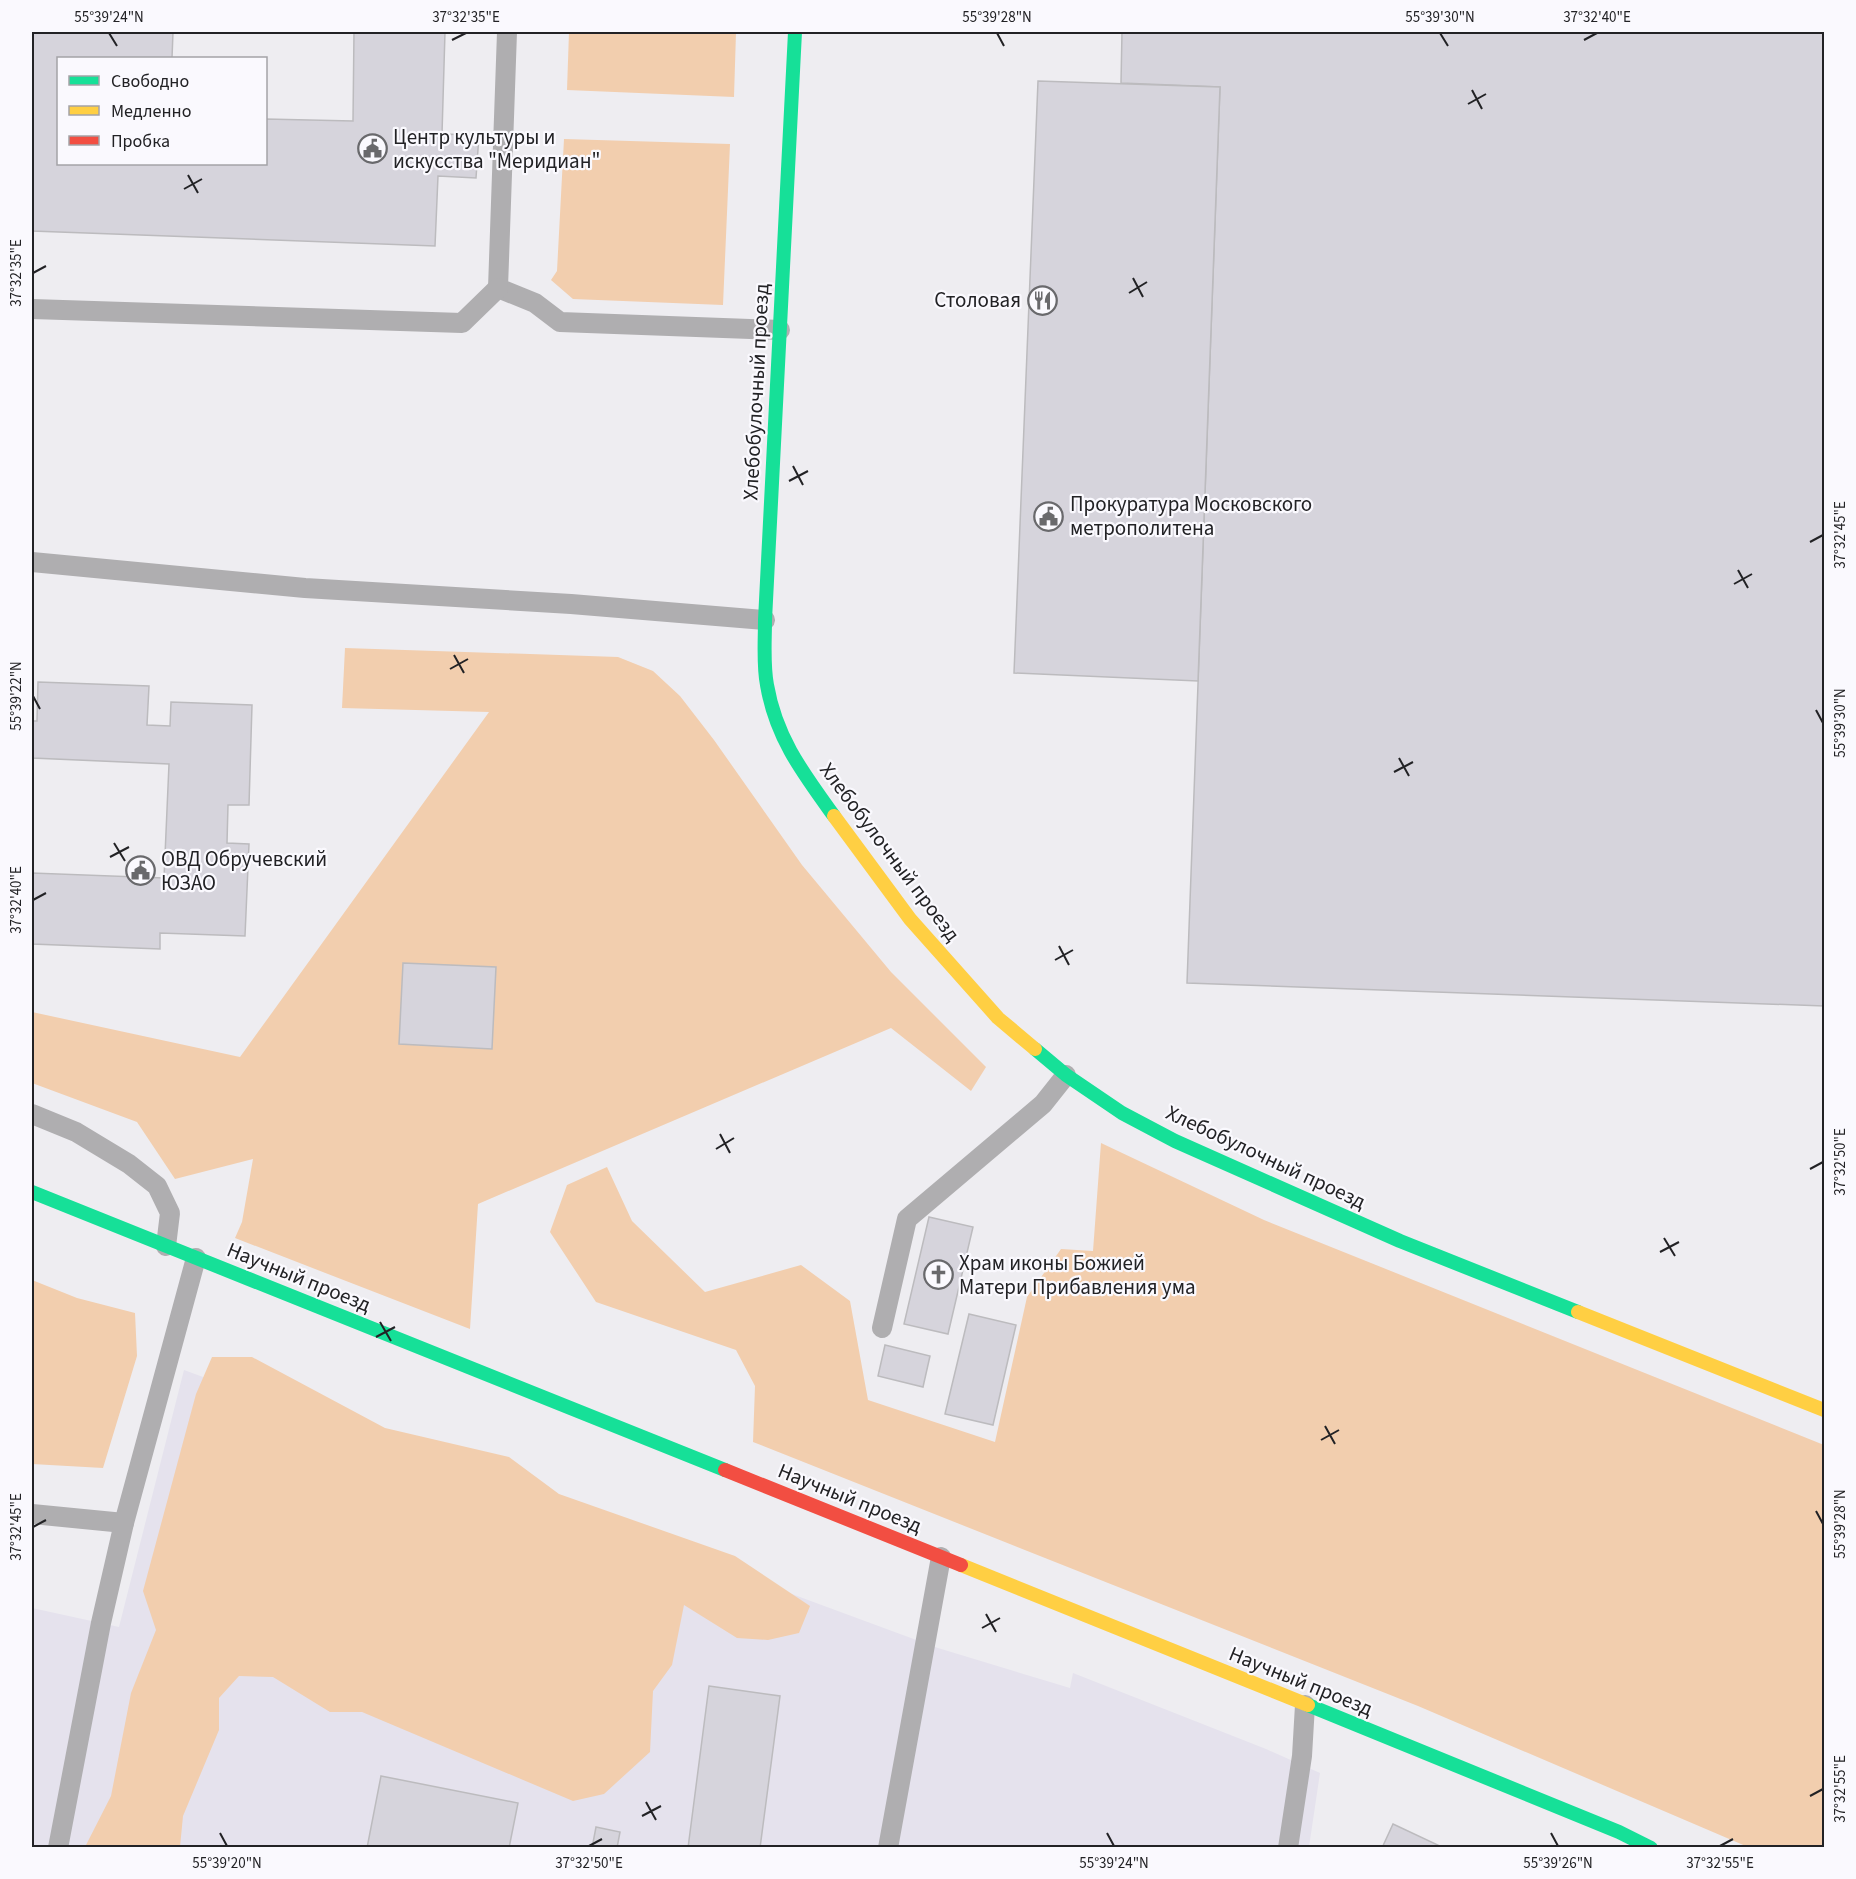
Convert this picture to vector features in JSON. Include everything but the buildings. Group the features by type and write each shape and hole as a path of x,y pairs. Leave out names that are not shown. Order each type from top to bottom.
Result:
{"street":[{"name":"Хлебобулочный проезд","path":"795,32 765,620 766,683 777,726 801,771 910,919 998,1018 1066,1075 1122,1113 1176,1140 1400,1241 1824,1410"},
{"name":"Научный проезд","path":"32,1192 941,1557 1618,1832 1652,1848"}],"lane":[{"path":"32,309 462,323 498,288 507,32"},
{"path":"498,288 535,303 560,322 780,330"},
{"path":"32,562 305,588 571,604 765,620"},
{"path":"882,1328 907,1219 1043,1104 1066,1075"},
{"path":"32,1114 76,1132 129,1164 157,1186 170,1213 166,1246"},
{"path":"58,1848 101,1623 124,1522 196,1258"},
{"path":"32,1514 124,1522"},
{"path":"888,1848 941,1557"},
{"path":"1288,1848 1302,1756 1305,1705"}],"shaded area":[{"path":"569,32 736,32 734,97 567,90"},
{"path":"564,139 730,144 723,305 573,299 551,280 557,271"},
{"path":"345,648 618,657 653,671 680,696 714,740 802,865 891,972 986,1067 971,1091 891,1028 478,1204 470,1329 235,1238 242,1222 253,1159 175,1179 137,1122 32,1083 32,1012 240,1057 489,712 342,708"},
{"path":"1101,1143 1264,1220 1824,1445 1824,1847 1748,1847 1418,1706 753,1442 755,1386 736,1350 596,1302 550,1232 567,1185 607,1167 632,1221 705,1292 801,1265 850,1301 868,1400 995,1442 1027,1297 1061,1249 1093,1251"},
{"path":"32,1280 77,1298 135,1313 137,1356 103,1468 32,1464"},
{"path":"212,1357 252,1357 385,1428 509,1457 559,1494 735,1556 810,1606 799,1633 768,1640 737,1638 684,1605 672,1665 653,1691 650,1752 604,1794 573,1801 362,1712 330,1712 273,1677 239,1676 219,1698 219,1730 183,1816 180,1847 85,1847 111,1796 131,1693 156,1630 143,1591 196,1394"},
{"path":"184,1370 938,1648 1070,1688 1073,1673 1266,1749 1320,1773 1309,1847 32,1848 32,1608 119,1627"}],"traffic: fast":[{"path":"795,32 764,653 767,685 777,722 792,754 834,816"},
{"path":"1035,1049 1066,1075 1122,1113 1175,1141 1400,1241 1578,1312"},
{"path":"32,1192 725,1470"},
{"path":"1308,1705 1619,1832 1651,1848"}],"traffic: slow":[{"path":"834,816 910,919 998,1018 1035,1049"},
{"path":"1578,1312 1824,1410"},
{"path":"961,1565 1308,1705"}],"traffic: jam":[{"path":"725,1470 961,1565"}],"place":[{"name":"Центр культуры и искусства \"Меридиан\"","path":"372,149"},
{"name":"Столовая","path":"1042,300"},
{"name":"Прокуратура Московского метрополитена","path":"1049,516"},
{"name":"ОВД Обручевский ЮЗАО","path":"140,871"},
{"name":"Храм иконы Божией Матери Прибавления ума","path":"938,1275"}]}
